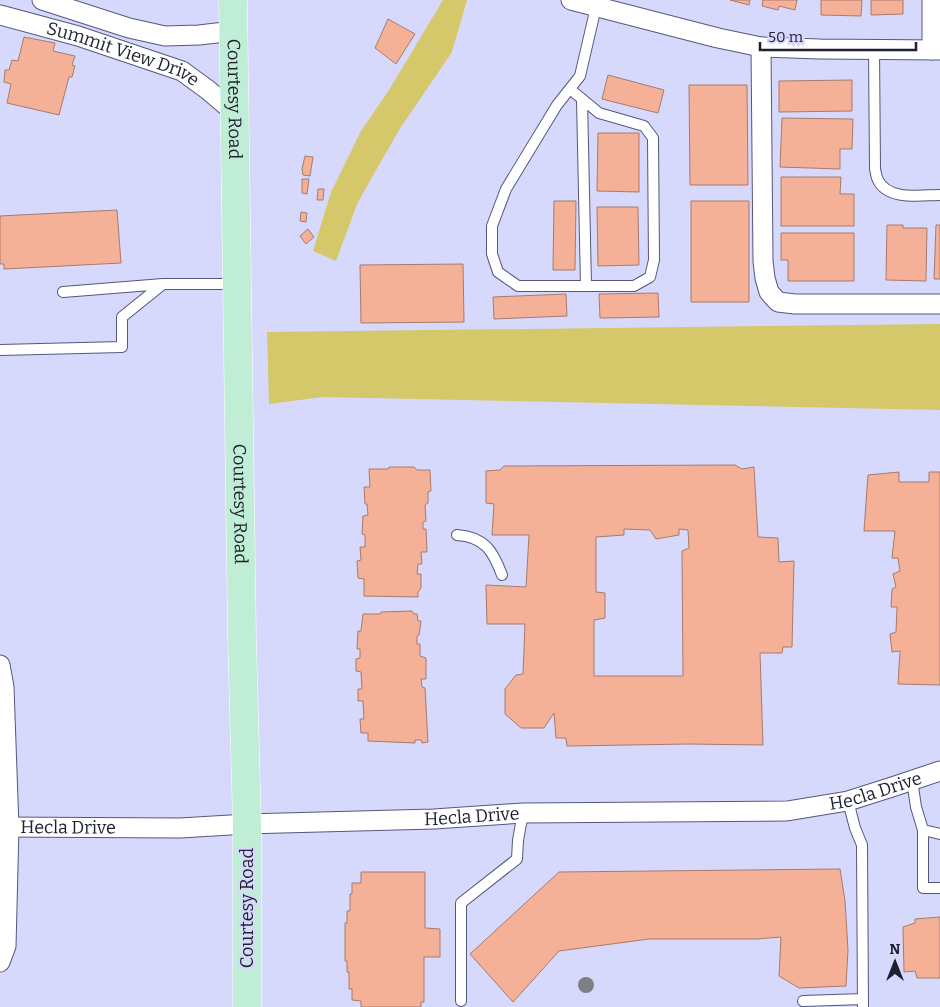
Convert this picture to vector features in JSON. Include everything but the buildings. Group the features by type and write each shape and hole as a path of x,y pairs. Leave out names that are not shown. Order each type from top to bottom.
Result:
{"main road":[{"name":"Courtesy Road","path":"233,0 242,638 247,824 247,1007"}],"street":[{"name":"Summit View Drive","path":"42,0 129,28 166,36 234,31"},
{"path":"571,0 597,3 718,38 761,47 936,50 932,0"},
{"name":"Summit View Drive","path":"0,15 78,36 182,71 235,113"},
{"path":"761,47 763,261 769,292 778,302 795,304 940,304"},
{"path":"0,665 4,687 6,946 0,962"},
{"name":"Hecla Drive","path":"5,828 180,828 247,824 434,819 523,813 787,811 848,801 940,771"}],"lane":[{"path":"570,89 599,113 644,126 653,138 654,260 650,277 634,286 518,286 498,272 492,254 492,226 506,189 556,105 580,76 597,3"},
{"path":"874,50 875,168 878,181 886,189 897,194 940,195"},
{"path":"582,99 586,286"},
{"path":"64,292 163,284 237,284"},
{"path":"0,350 122,348 122,317 163,284"},
{"path":"457,535 468,536 480,541 496,558 502,575"},
{"path":"912,780 916,808 923,830 923,888 940,888"},
{"path":"802,1001 863,1003 862,845 855,828 848,801"},
{"path":"461,1001 461,903 517,859 523,813"},
{"path":"923,830 940,834"}],"shaded area":[{"path":"443,0 467,0 452,52 399,130 358,202 336,261 313,251 331,192 361,131 389,90"},
{"path":"940,324 940,410 323,397 269,404 267,332"}]}
